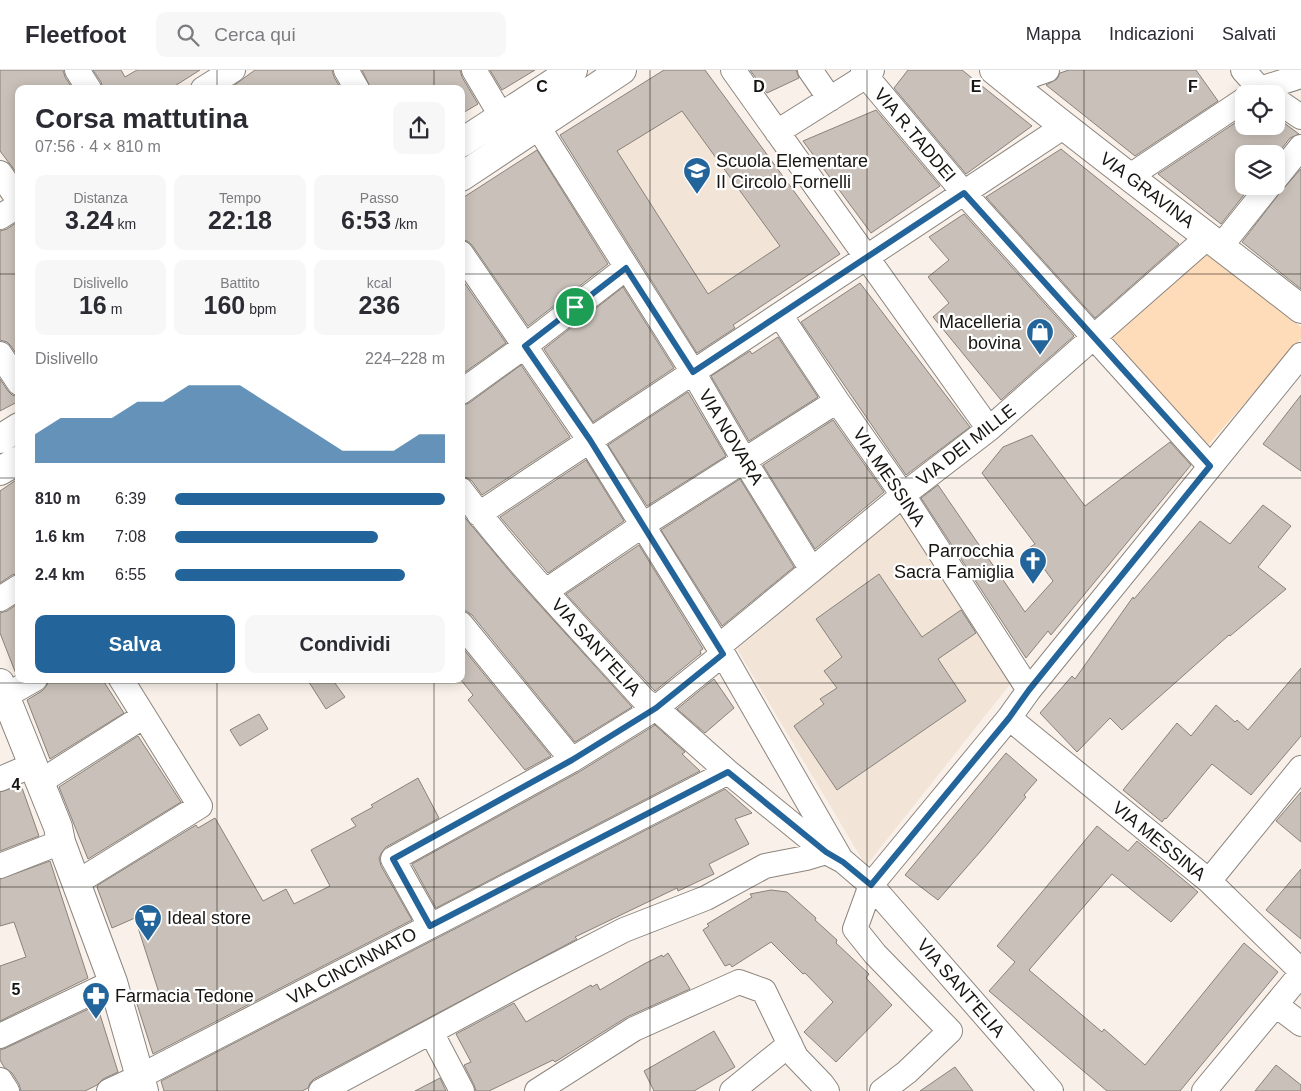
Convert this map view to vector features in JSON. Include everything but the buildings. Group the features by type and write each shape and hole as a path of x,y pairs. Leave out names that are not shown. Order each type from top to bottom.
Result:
{"main road":[{"path":"465,174 622,70"},
{"path":"465,140 570,71"},
{"name":"VIA GRAVINA","path":"1002,77 1063,127 1130,176 1301,309"},
{"path":"0,438 15,429"},
{"path":"0,471 15,462"},
{"path":"2,693 58,827 76,883 113,982 142,1084"}],"street":[{"path":"77,70 86,85"},
{"path":"204,83 233,70"},
{"path":"346,70 355,85"},
{"path":"474,70 502,117"},
{"path":"733,70 989,430"},
{"path":"810,70 830,99"},
{"path":"1002,77 1047,70"},
{"path":"1243,70 1253,85"},
{"path":"777,132 830,99 867,72"},
{"name":"VIA R.TADDEI","path":"867,72 964,193 1210,466"},
{"path":"1282,85 1301,76"},
{"path":"1285,108 1301,117"},
{"path":"1130,176 1235,111"},
{"name":"VIA NOVARA","path":"538,127 693,372 744,460 812,570"},
{"path":"479,514 1063,127"},
{"path":"1285,167 1301,147"},
{"path":"0,173 15,195"},
{"name":"VIA DEI MILLE","path":"430,926 393,859 572,760 656,708 812,570 903,495 989,430 1095,337 1215,241 1260,195"},
{"path":"0,216 15,207"},
{"path":"321,1091 624,930 706,898 765,866 806,858 834,857 720,650 643,525 590,440 465,259"},
{"path":"465,389 525,346 626,268"},
{"name":"VIA MESSINA","path":"780,315 903,495 1029,690"},
{"path":"0,354 15,377"},
{"path":"882,1091 907,1072 950,1031 875,954 855,929 871,885 1009,718 1029,690 1301,355"},
{"path":"546,591 643,525 837,401"},
{"name":"VIA SANT'ELIA","path":"465,495 546,591 644,700 656,708 728,772 871,885 1051,1091"},
{"path":"0,600 15,590"},
{"path":"465,629 572,760"},
{"path":"2,693 26,683"},
{"path":"76,883 200,806 123,683"},
{"path":"0,779 36,773 144,716"},
{"name":"VIA MESSINA","path":"1009,718 1209,881 1301,973"},
{"path":"1209,881 1301,768"},
{"name":"VIA CINCINNATO","path":"110,1091 142,1084 430,926 728,772"},
{"path":"0,866 62,842"},
{"path":"1204,1091 1301,973"},
{"path":"0,1036 113,982"},
{"path":"537,1091 634,1029 739,982 764,991 796,1057 827,1091"},
{"path":"1276,1005 1301,1024"},
{"path":"431,1032 462,1091"},
{"path":"732,1091 790,1044"},
{"path":"0,1080 7,1091"}],"shaded area":[{"name":"Scuola Elementare II Circolo Fornelli","path":"670,70 838,253 695,349 563,137"},
{"path":"1203,250 1301,327 1301,339 1208,445 1107,337"},
{"path":"902,509 1011,683 866,866 737,649"}],"place":[{"name":"Scuola Elementare II Circolo Fornelli","path":"697,195"},
{"name":"Macelleria bovina","path":"1040,356"},
{"name":"Parrocchia Sacra Famiglia","path":"1033,585"},
{"name":"Ideal store","path":"148,942"},
{"name":"Farmacia Tedone","path":"96,1020"}],"route":[{"path":"964,193 1210,466 1029,690 1009,718 871,885 843,862 826,852 728,772 430,926 393,859 572,760 656,708 723,654 590,440 525,346 575,307 626,268 693,372 964,193"}]}
